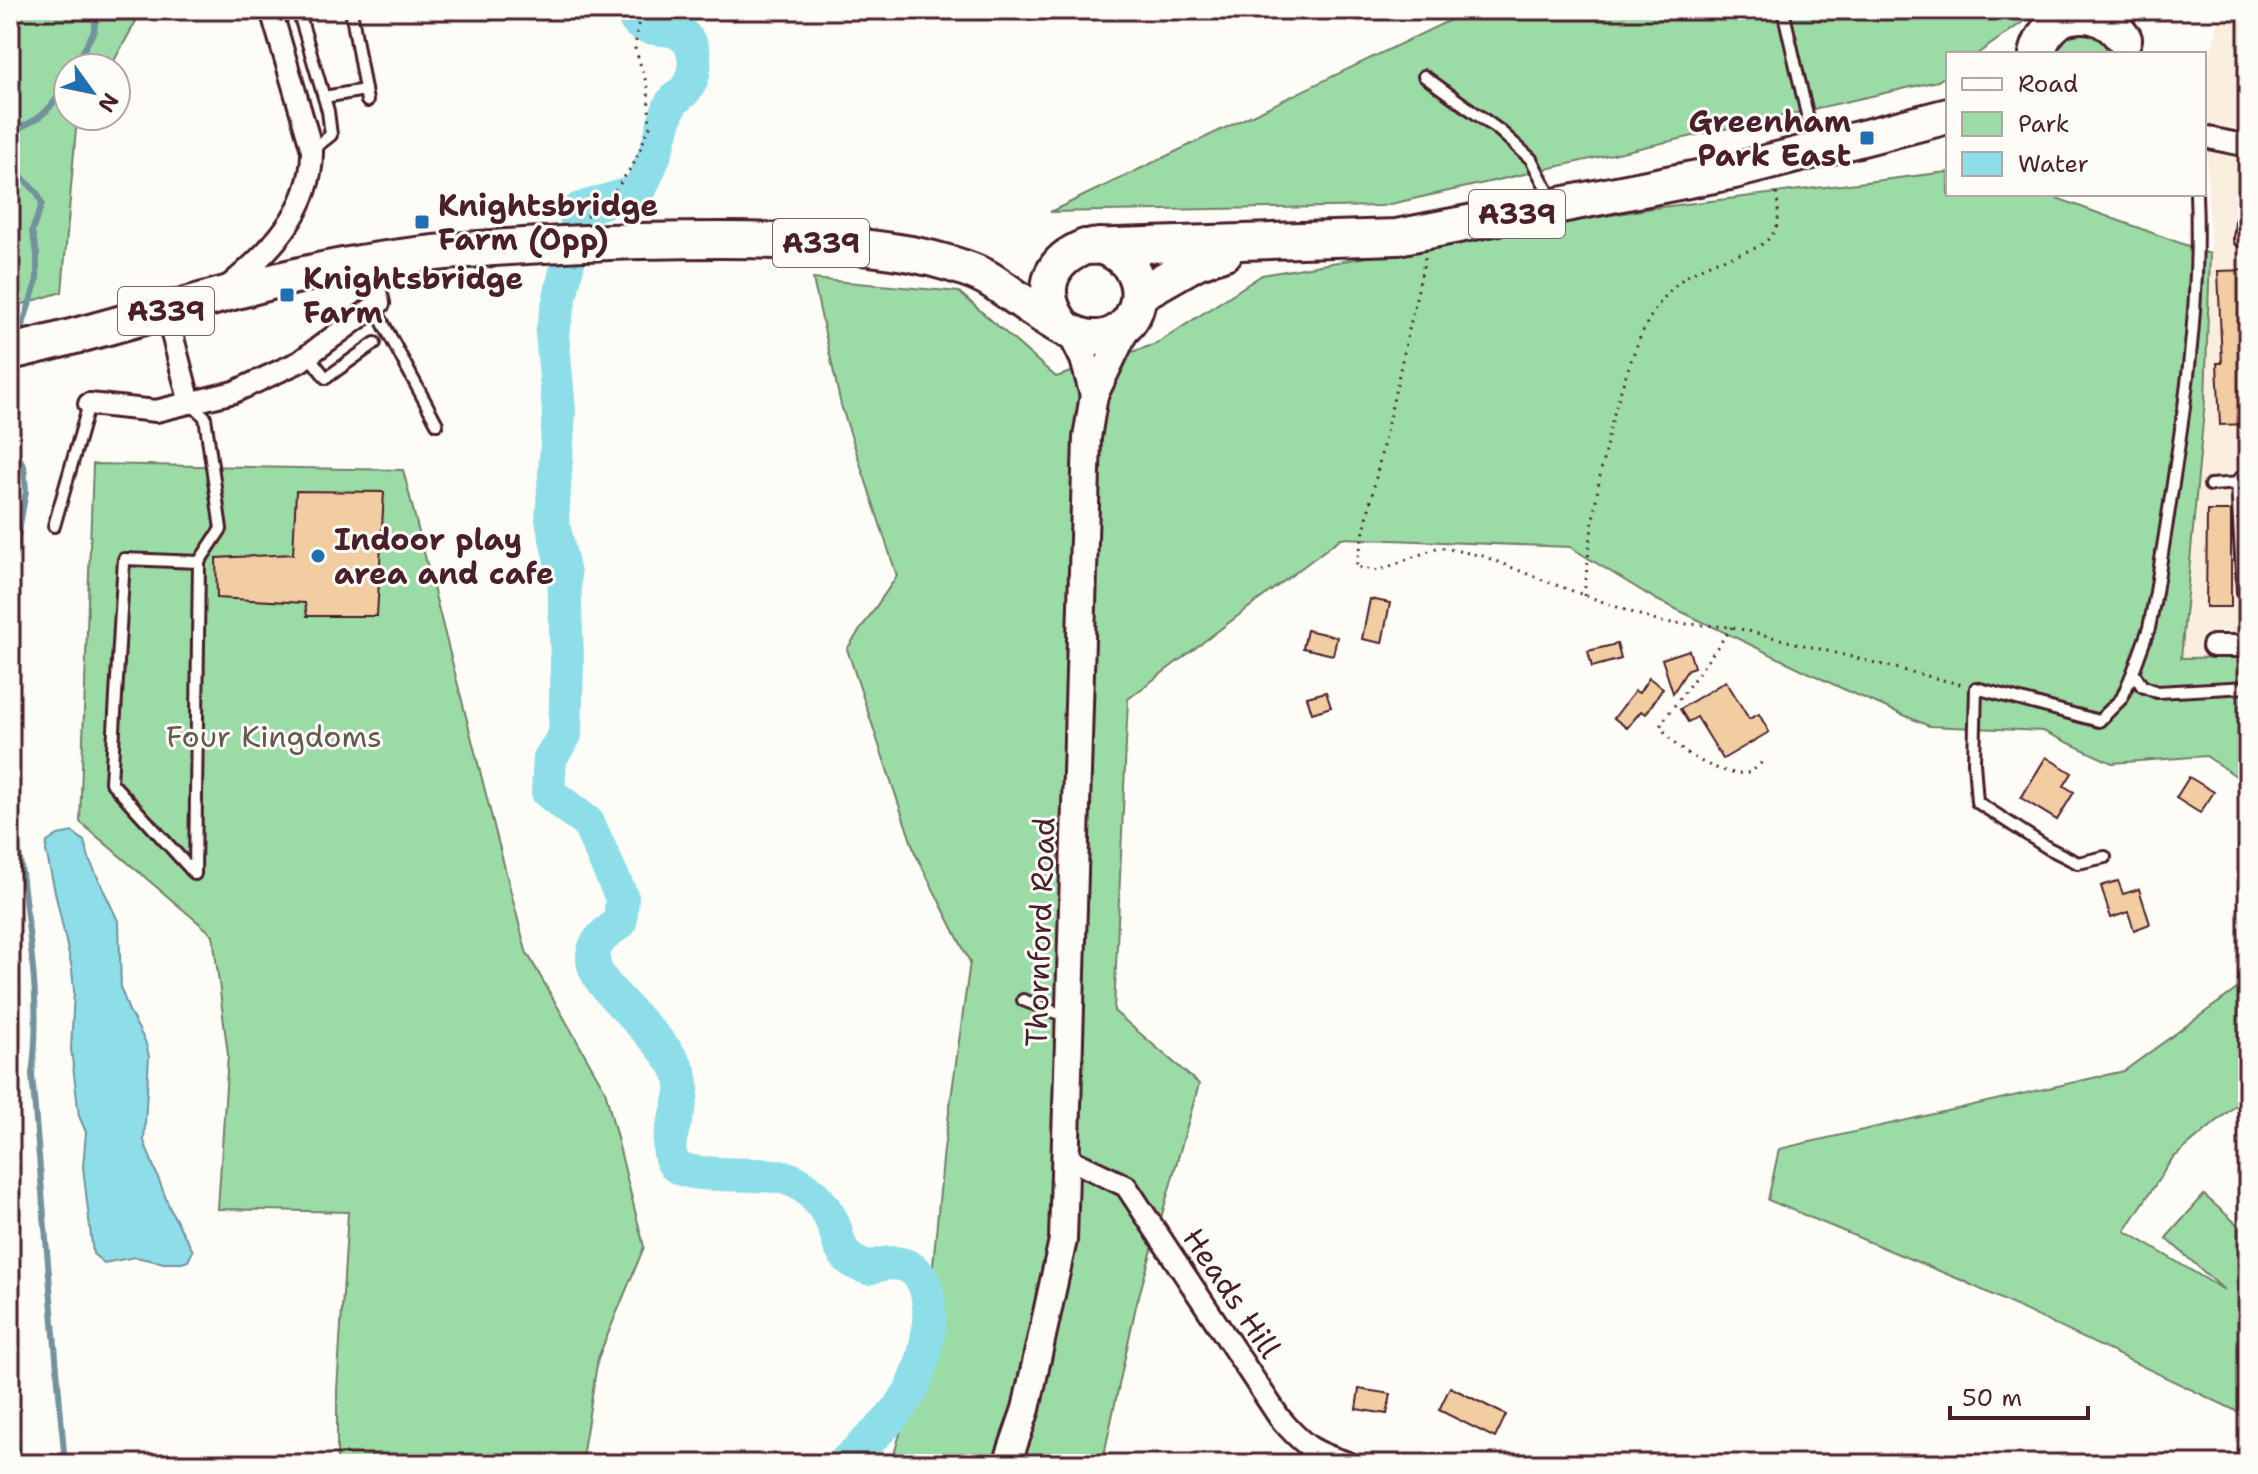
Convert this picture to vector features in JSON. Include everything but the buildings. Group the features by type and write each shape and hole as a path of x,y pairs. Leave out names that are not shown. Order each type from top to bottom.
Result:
{"highway":[{"path":"2037,52 2049,28 2066,15 2089,14 2103,18 2128,40"},
{"name":"A339","path":"1100,246 1397,237 1774,161 1946,117"},
{"name":"A339","path":"10,352 285,278 368,262 529,245 651,241 847,244 916,255 985,277 1066,329"},
{"name":"A339","path":"1136,306 1196,262 1256,243"},
{"path":"1100,246 1114,251 1129,263 1137,277 1136,306 1121,329 1094,338 1066,329 1054,315 1049,299 1051,277 1059,263 1070,253 1085,247 1100,246"},
{"name":"A339","path":"985,277 1027,273 1059,263"}],"street":[{"path":"212,299 259,259 283,233 309,182 312,150 271,10"},
{"path":"2206,137 2248,146"},
{"path":"283,233 281,258 285,278"},
{"path":"89,404 156,411 234,392 308,355 383,300 368,262"},
{"name":"Thornford Road","path":"1007,1464 1026,1409 1063,1240 1063,1156 1087,438 1094,395 1136,306"},
{"path":"166,311 190,403"},
{"name":"Thornford Road","path":"1066,329 1084,359 1094,395"},
{"path":"2245,483 2248,592"},
{"path":"2213,646 2248,646"},
{"name":"Heads Hill","path":"1063,1156 1126,1186 1279,1417 1314,1452 1351,1464"}],"lane":[{"path":"298,10 324,97 331,135 312,150"},
{"path":"324,97 366,96 351,10"},
{"path":"1783,10 1815,151"},
{"path":"1424,76 1500,131 1531,159 1556,206"},
{"path":"2240,240 2248,168"},
{"path":"2105,857 2078,863 2048,848 1977,802 1974,762 1976,688 2099,721 2122,698 2149,628 2156,592 2190,360 2198,231 2196,196"},
{"path":"383,300 437,424"},
{"path":"308,355 326,378 375,343"},
{"path":"190,403 205,417 221,529 199,562 195,874 111,782 124,559 199,562"},
{"path":"54,526 89,404"},
{"path":"2210,485 2245,483"},
{"path":"2133,672 2142,686 2157,692 2248,687"},
{"path":"1023,1000 1070,1017"}],"path":[{"path":"579,220 604,207 634,163 650,126 648,88 635,48 640,10"},
{"path":"1584,596 1592,518 1602,462 1618,397 1647,322 1663,298 1684,277 1713,262 1749,251 1770,239 1778,222 1774,161"},
{"path":"1431,231 1356,567 1378,571 1439,547 1483,556 1659,622 1732,627 1976,688"},
{"path":"1732,627 1661,724 1662,731 1691,757 1738,774 1752,772 1764,760"}],"shaded area":[{"path":"2222,10 2248,10 2248,654 2181,659 2205,400 2210,254 2206,70"}],"green space":[{"path":"10,10 140,10 119,52 52,52 52,132 76,132 62,292 10,308"},
{"path":"1471,10 2040,10 1980,52 1946,52 1946,75 1938,81 1382,206 1050,212"},
{"path":"2084,24 2117,52 2046,52 2047,46"},
{"path":"1946,172 1946,196 2051,196 2210,254 2205,400 2181,658 2248,657 2248,784 2206,756 2112,763 2043,731 1929,726 1841,688 1657,600 1570,547 1341,538 1128,699 1114,1011 1199,1084 1136,1306 1102,1464 891,1464 925,1350 944,1149 970,962 915,853 847,649 897,576 841,405 813,279 959,292 1056,377 1156,344 1262,275 1653,208"},
{"name":"Four Kingdoms","path":"93,464 403,470 526,951 605,1090 644,1247 598,1358 581,1464 337,1464 337,1391 348,1212 218,1209 228,1055 213,935 80,822"},
{"path":"2248,981 2248,1095 2172,1159 2125,1231 2224,1290 2166,1238 2204,1195 2248,1234 2248,1420 2247,1416 1961,1280 1768,1200 1779,1149 2124,1071"}],"water":[{"path":"73,832 84,841 119,923 121,989 149,1056 144,1141 170,1209 193,1251 188,1261 182,1263 135,1257 104,1263 93,1254 83,1167 86,1132 79,1116 71,1049 72,969 46,851 47,842 58,835"},
{"path":"10,1395 16,1417 21,1464 10,1464"}],"waterway":[{"path":"83,52 94,31 97,10"},
{"path":"632,10 637,22 642,25 671,30 686,38 693,52 694,70 688,86 669,108 639,191 580,209 552,333 559,411 552,520 564,574 567,663 565,735 550,758 548,792 588,823 622,898 620,923 596,945 594,966 607,987 661,1046 678,1070 682,1094 670,1143 674,1164 694,1172 764,1175 799,1183 824,1207 840,1247 849,1259 868,1268 895,1263 913,1269 924,1283 929,1303 929,1327 925,1351 910,1392 888,1421 843,1464"},
{"path":"10,132 30,123 52,104"},
{"path":"10,164 38,194 42,204 32,231 37,254 37,280 21,338"},
{"path":"10,390 16,361"},
{"path":"10,442 24,466 26,491 10,581"},
{"path":"10,809 20,858 33,969 35,1032 32,1074 65,1464"}],"place":[{"name":"Greenham Park East","path":"1867,138"},
{"name":"Knightsbridge Farm (Opp)","path":"422,222"},
{"name":"Knightsbridge Farm","path":"287,295"},
{"name":"Indoor play area and cafe","path":"318,556"}]}
